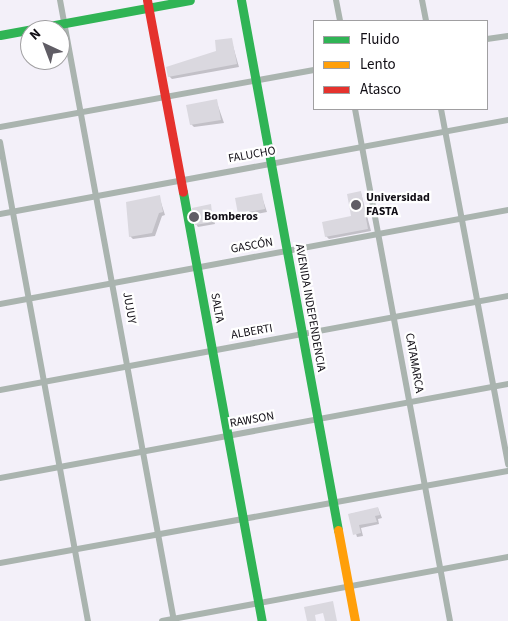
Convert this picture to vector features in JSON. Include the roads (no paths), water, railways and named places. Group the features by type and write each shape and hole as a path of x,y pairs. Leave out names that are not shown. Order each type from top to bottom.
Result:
{"main road":[{"path":"70,22 148,4 190,0"},
{"name":"AVENIDA INDEPENDENCIA","path":"241,0 355,621"},
{"name":"SALTA","path":"148,4 262,621"},
{"path":"0,35 20,31"}],"street":[{"name":"JUJUY","path":"60,0 64,20"},
{"path":"336,0 340,20"},
{"path":"422,0 426,20"},
{"path":"488,39 508,36"},
{"name":"JUJUY","path":"70,51 174,620"},
{"path":"0,127 313,70"},
{"name":"CATAMARCA","path":"355,110 450,621"},
{"path":"441,110 508,465"},
{"name":"FALUCHO","path":"0,214 508,120"},
{"path":"0,142 88,621"},
{"name":"GASCÓN","path":"0,304 508,210"},
{"name":"ALBERTI","path":"0,390 508,296"},
{"name":"RAWSON","path":"0,478 508,384"},
{"path":"0,563 508,471"},
{"path":"162,621 508,557"}],"place":[{"name":"Universidad FASTA","path":"356,205"},
{"name":"Bomberos","path":"194,217"}]}
